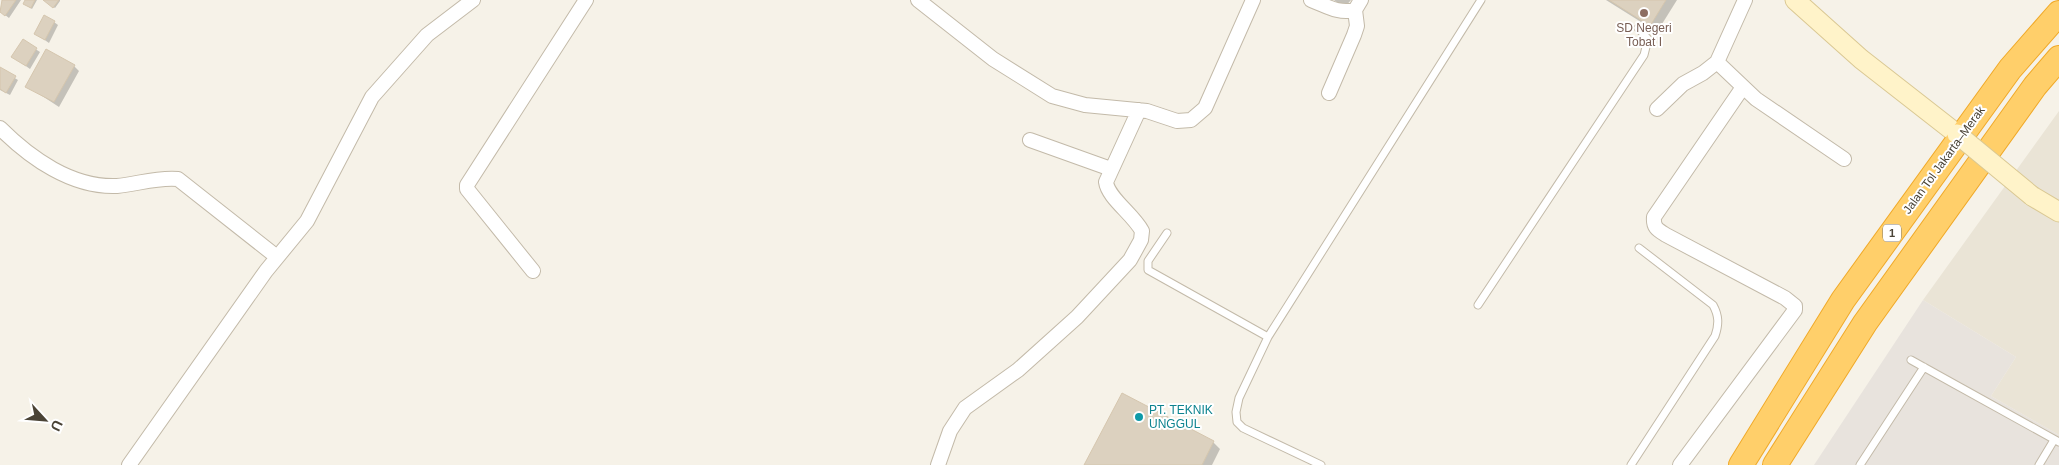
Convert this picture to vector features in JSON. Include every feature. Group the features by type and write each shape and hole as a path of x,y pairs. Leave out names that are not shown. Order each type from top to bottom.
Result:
{"highway":[{"name":"Jalan Tol Jakarta–Merak","path":"1742,465 1843,300 2010,69 2059,12"},
{"name":"1","path":"1775,465 1864,323 2035,86 2059,58"}],"main road":[{"path":"1795,0 1861,59 2032,196 2059,212"}],"street":[{"path":"129,465 277,257 307,220 372,97 427,35 473,0"},
{"path":"533,271 467,188 467,185 586,0"},
{"path":"918,0 993,59 1052,96 1085,105 1139,110 1177,121 1191,120 1197,117 1205,108 1253,0"},
{"path":"1311,0 1338,12 1358,5 1357,26 1329,93"},
{"path":"1657,108 1683,84 1703,73 1717,62 1745,0"},
{"path":"1717,62 1743,87 1844,159"},
{"path":"1680,465 1794,310 1795,306 1785,298 1666,235 1656,229 1654,224 1654,217 1743,87"},
{"path":"938,465 950,431 965,408 1018,370 1077,317 1137,249 1142,231 1139,225 1107,190 1106,182 1139,110"},
{"path":"0,128 42,164 70,178 93,184 116,186 164,178 178,179 277,257"},
{"path":"1030,140 1111,169"}],"lane":[{"path":"1322,465 1243,428 1238,422 1236,412 1239,398 1268,337 1481,0"},
{"path":"1478,305 1644,56 1648,39 1638,28"},
{"path":"1166,233 1148,261 1148,270 1268,337"},
{"path":"1631,465 1715,336 1718,327 1718,314 1713,305 1639,248"},
{"path":"1911,360 2057,441 2039,465"},
{"path":"1860,465 1924,367"}],"shaded area":[{"path":"2059,111 2059,435 1991,396 2016,357 1923,300"},
{"path":"1923,300 2016,357 1991,396 2059,435 2059,465 1814,465"}],"building":[{"path":"2,0 16,0 5,16 0,12"},
{"path":"25,0 35,0 31,8 23,4"},
{"path":"43,0 59,0 53,8"},
{"name":"SD Negeri Tobat I","path":"1609,0 1666,0 1650,26"},
{"path":"44,15 55,21 45,40 34,34"},
{"path":"23,39 37,48 26,66 11,57"},
{"path":"46,49 75,65 54,102 25,87"},
{"path":"0,67 16,76 6,93 0,89"},
{"name":"PT. TEKNIK UNGGUL","path":"1122,393 1214,441 1202,465 1084,465"}],"place":[{"name":"SD Negeri Tobat I","path":"1644,13"},
{"name":"PT. TEKNIK UNGGUL","path":"1139,417"}]}
